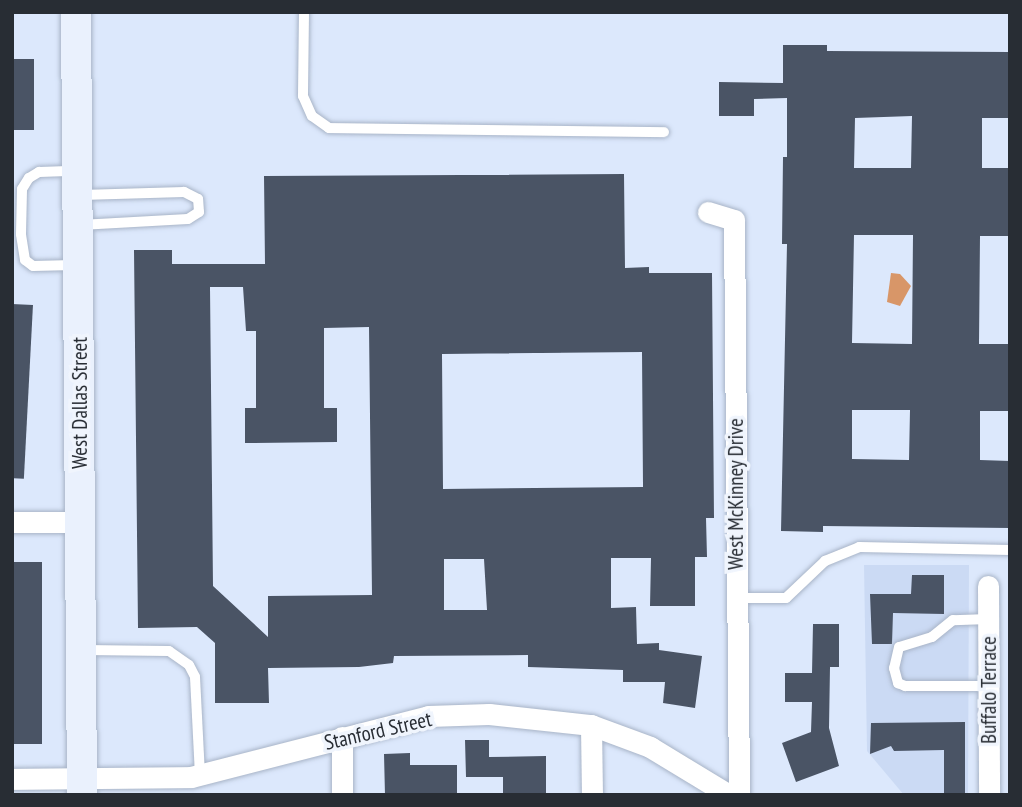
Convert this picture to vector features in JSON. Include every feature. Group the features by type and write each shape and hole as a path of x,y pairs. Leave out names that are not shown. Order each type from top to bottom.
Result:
{"main road":[{"name":"West Dallas Street","path":"76,12 81,787"}],"street":[{"name":"West McKinney Drive","path":"708,212 734,220 739,795"},
{"path":"12,522 81,522"},
{"name":"Buffalo Terrace","path":"988,586 989,795"},
{"name":"Stanford Street","path":"12,779 81,787 200,776 428,716 489,714 591,725 650,747 729,795"},
{"path":"591,725 592,795"},
{"path":"342,737 342,795"}],"lane":[{"path":"303,12 303,96 312,116 329,128 664,132"},
{"path":"78,225 188,219 199,212 198,199 184,192 78,183 39,172 29,178 22,190 21,234 26,260 33,266 79,265"},
{"path":"737,598 786,598 825,561 859,547 1010,550"},
{"path":"989,620 953,620 932,637 899,647 894,668 898,683 905,686 989,686"},
{"path":"81,650 169,651 189,665 195,677 200,776"}],"shaded area":[{"path":"891,273 900,274 911,286 900,306 887,302"},
{"path":"864,565 969,565 968,795 904,795 867,751"}],"building":[{"path":"783,45 827,45 827,51 1010,52 1010,118 982,118 982,168 1010,168 1010,236 980,236 979,344 1010,344 1010,411 980,411 980,460 1010,461 1010,528 823,526 823,532 781,531 787,244 782,244 783,157 787,157 787,98 754,99 754,116 719,116 719,82 783,83","holes":["912,116 911,168 854,168 855,118","854,235 913,235 912,344 852,343","852,410 910,410 909,460 852,459"]},
{"path":"12,59 34,59 34,130 12,130"},
{"path":"624,174 625,268 649,267 649,273 712,273 714,518 706,518 707,557 695,557 695,606 650,606 651,558 611,558 611,608 636,607 637,644 659,643 659,650 702,656 695,708 663,703 665,682 623,682 623,670 528,667 528,655 394,656 393,663 359,667 268,668 269,703 215,703 215,643 197,627 138,628 134,250 172,250 172,264 265,264 264,176","holes":["210,287 243,287 246,331 256,331 256,408 245,408 245,443 337,442 337,408 324,408 324,328 369,327 372,595 268,596 268,637 213,586","642,352 643,487 443,489 442,354","444,559 484,559 487,610 444,610"]},
{"path":"12,304 33,305 24,479 12,478"},
{"path":"12,562 42,562 42,744 12,744"},
{"path":"912,575 944,575 944,614 893,613 892,644 872,644 870,594 911,594"},
{"path":"813,624 839,624 839,667 830,667 829,728 839,766 796,782 782,743 811,732 812,702 785,702 785,673 812,673"},
{"path":"965,722 965,795 944,795 944,750 894,751 891,746 870,754 871,723"},
{"path":"465,740 489,740 489,757 546,756 546,795 503,795 503,777 466,777"},
{"path":"410,753 410,765 457,765 457,795 385,795 384,754"}]}
